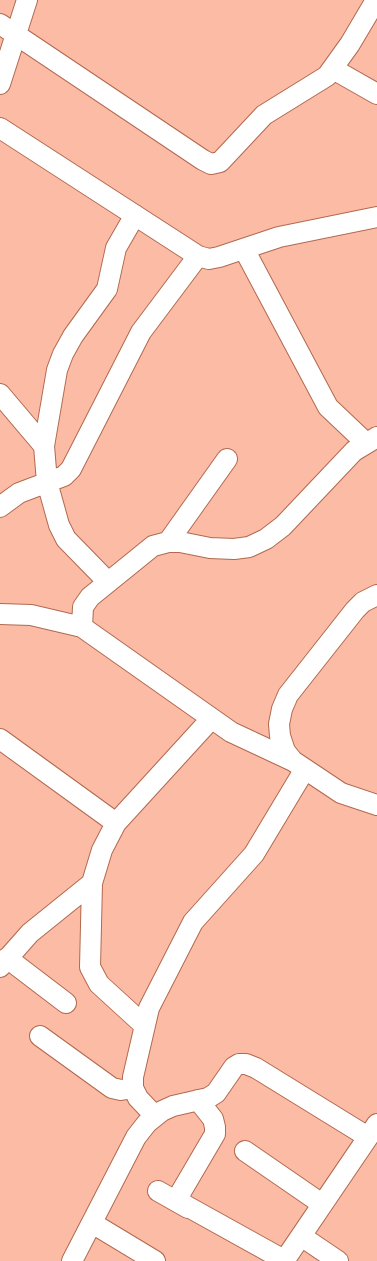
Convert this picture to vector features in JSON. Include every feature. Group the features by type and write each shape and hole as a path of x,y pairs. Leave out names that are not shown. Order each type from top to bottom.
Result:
{"street":[{"path":"0,84 8,29 26,0"},
{"path":"8,29 211,164 220,162 264,115 327,76 350,44 376,0"},
{"path":"333,68 377,94"},
{"path":"0,128 198,256 209,259 279,238 377,217"},
{"path":"108,582 66,539 59,525 47,482 44,446 57,370 63,354 73,336 107,289 116,248 135,215"},
{"path":"82,627 83,607 90,597 153,546 168,542 234,549 250,548 266,539 283,526 354,451 371,440 328,407 244,249"},
{"path":"0,507 19,493 64,476 71,470 141,332 198,256"},
{"path":"0,394 44,446"},
{"path":"168,542 227,459"},
{"path":"299,765 285,751 280,736 282,709 288,695 355,610 363,602 377,595"},
{"path":"0,614 31,615 82,627 211,719 247,741 299,765 342,793 377,805"},
{"path":"145,1026 99,984 90,967 92,883 102,850 116,823 211,719"},
{"path":"0,739 116,823"},
{"path":"155,1116 138,1098 133,1088 133,1077 149,1008 192,922 254,854 299,765"},
{"path":"66,1003 3,963 30,933 92,883"},
{"path":"40,1036 112,1088 121,1090 133,1088"},
{"path":"72,1261 136,1137 146,1123 173,1106 208,1098 216,1093 234,1067 239,1064 246,1064 373,1130 284,1260 158,1191"},
{"path":"188,1208 183,1204 180,1198 182,1192 215,1134 213,1119 198,1100"},
{"path":"245,1151 322,1204"},
{"path":"92,1223 155,1261"},
{"path":"301,1236 338,1261"}]}
